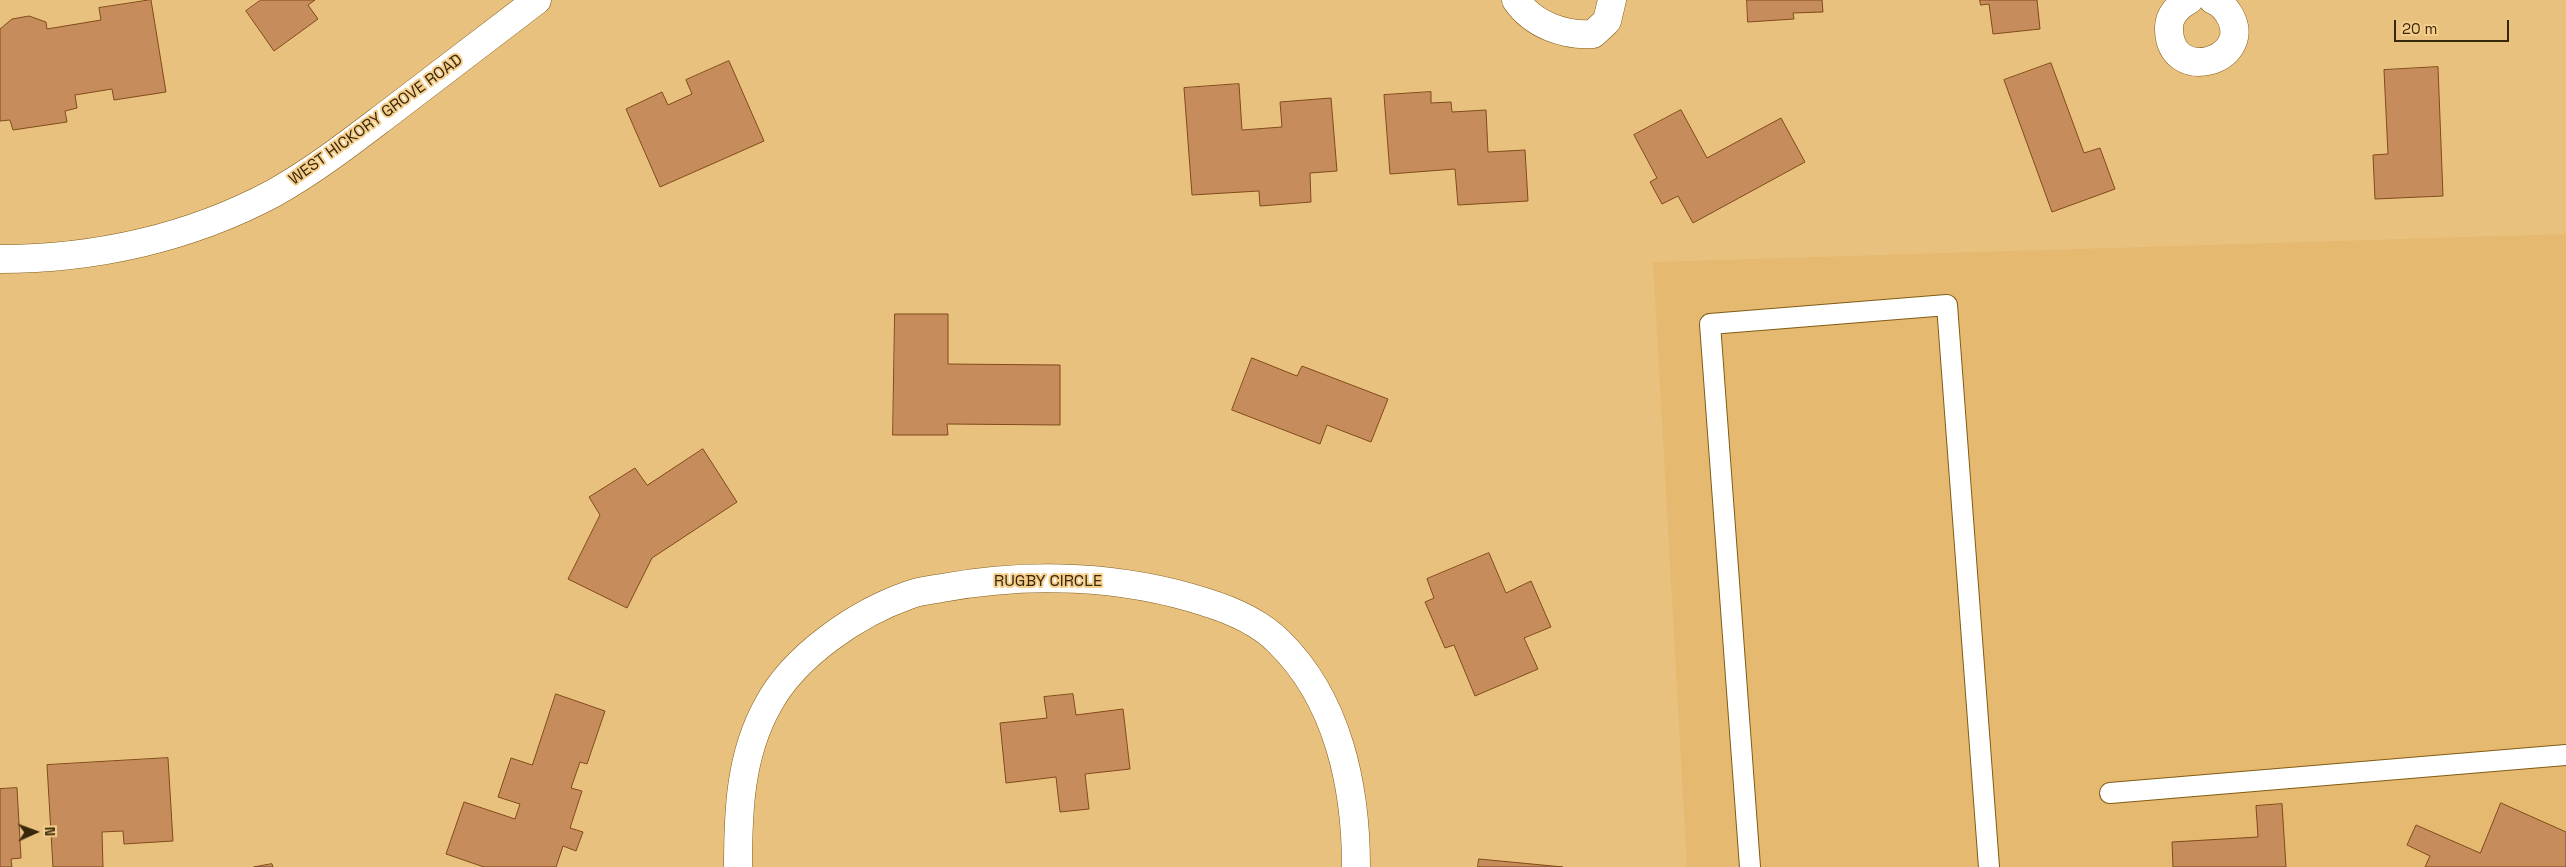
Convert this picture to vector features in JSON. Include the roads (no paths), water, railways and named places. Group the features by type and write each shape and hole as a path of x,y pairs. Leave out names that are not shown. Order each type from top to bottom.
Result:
{"street":[{"name":"WEST HICKORY GROVE ROAD","path":"0,258 40,258 106,250 158,239 245,207 275,192 341,149 537,0"},
{"path":"1516,0 1538,20 1554,29 1576,35 1594,34 1607,21 1612,0"},
{"path":"2189,0 2173,13 2169,25 2169,38 2175,49 2184,58 2196,62 2209,62 2220,56 2229,47 2234,35 2233,22 2228,11 2212,0"},
{"name":"RUGBY CIRCLE","path":"738,867 742,783 749,743 768,703 797,667 826,640 859,618 910,594 967,584 1024,579 1116,582 1173,591 1227,609 1254,623 1277,640 1312,684 1332,723 1352,797 1356,867"}],"lane":[{"path":"1750,867 1710,324 1947,305 1989,867"},
{"path":"2110,793 2566,755"}]}
